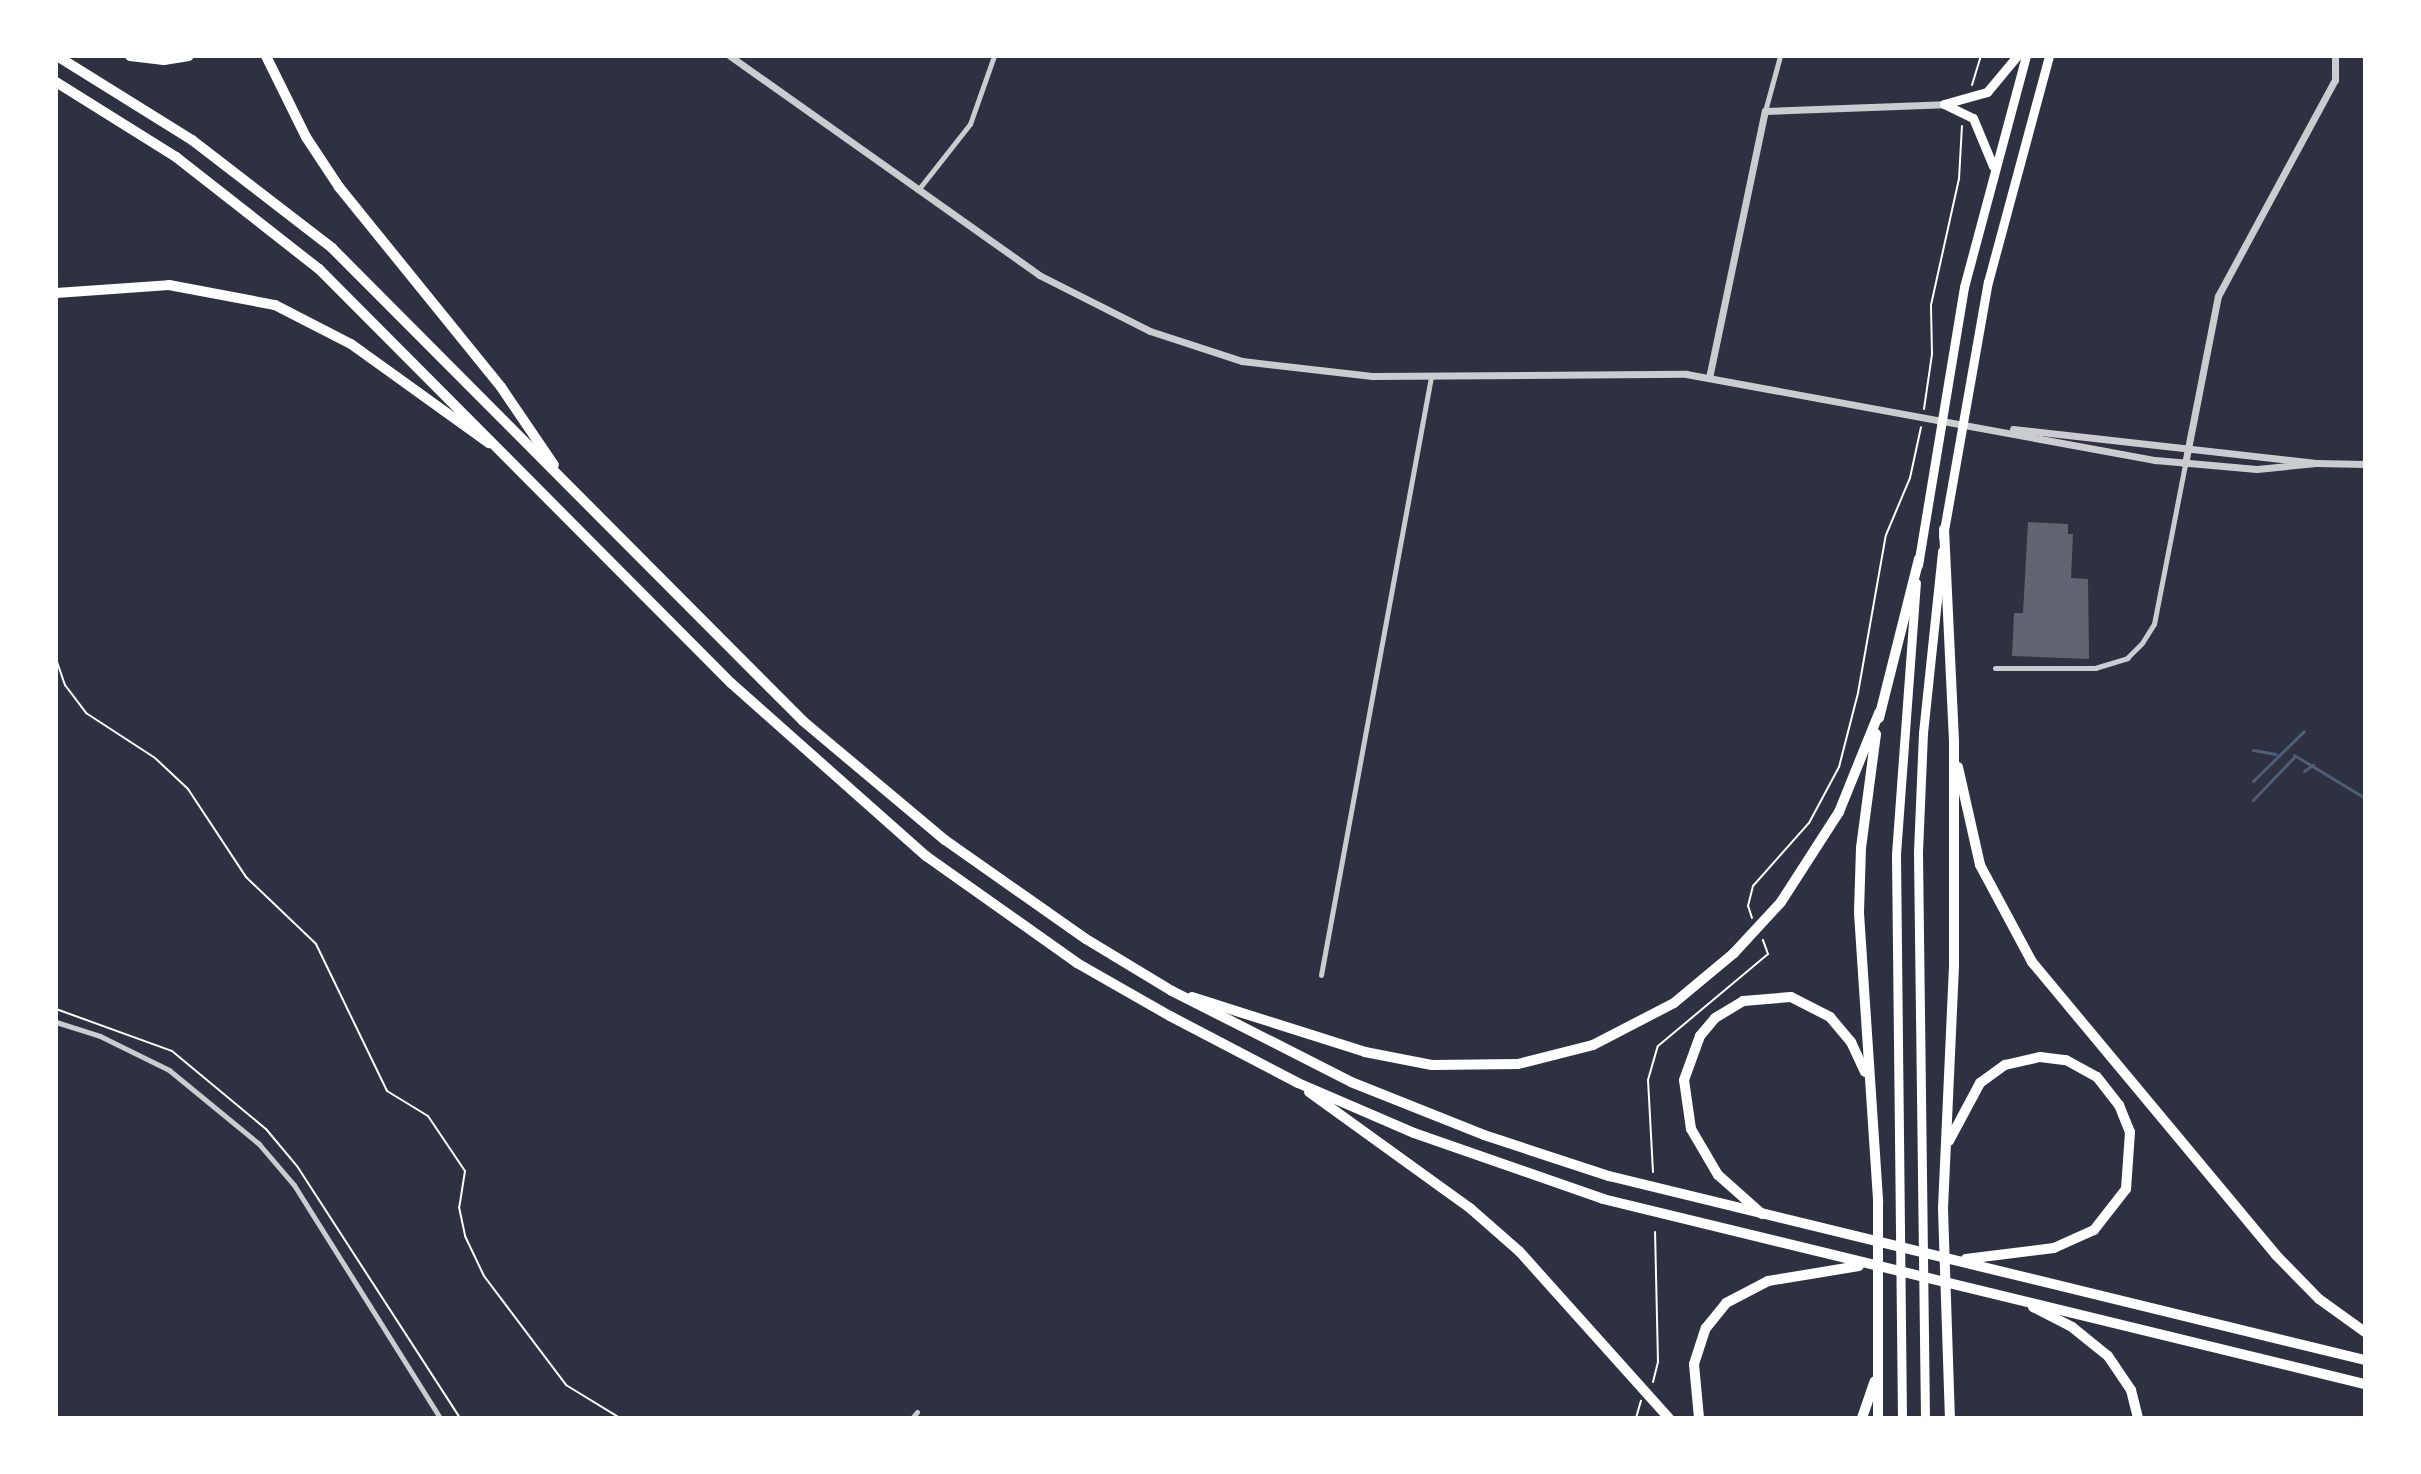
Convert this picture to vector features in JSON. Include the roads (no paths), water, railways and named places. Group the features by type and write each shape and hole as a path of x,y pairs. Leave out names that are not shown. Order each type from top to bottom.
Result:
{"highway":[{"path":"57,56 192,140 332,248 803,721 945,840 1086,939 1172,991 1351,1082 1484,1135 1609,1176 1765,1217 1956,1260 2365,1360"},
{"path":"130,56 164,60 189,56"},
{"path":"266,56 306,137 339,187 501,387 571,490"},
{"path":"1944,104 1987,92 2017,56"},
{"path":"1902,1418 1896,854 1901,732 1919,559 1946,377 1993,167 2026,56"},
{"path":"1925,1418 1918,852 1923,733 1944,529 1968,382 2012,180 2049,56"},
{"path":"56,82 176,157 319,269 516,463 731,683 926,856 1077,963 1298,1083 1477,1157 1603,1199 1865,1266 2017,1299 2365,1384"},
{"path":"1944,104 1973,118 1993,167"},
{"path":"56,293 183,286 290,310 351,344 516,463"},
{"path":"1944,529 1954,742 1954,966 1943,1305 1951,1417"},
{"path":"1878,1418 1878,1202 1859,873 1879,713 1919,559"},
{"path":"1172,991 1365,1052 1432,1065 1518,1064 1593,1045 1674,1003 1773,911 1839,812 1879,713"},
{"path":"1954,742 1980,865 2032,962 2276,1255 2319,1299 2365,1332"},
{"path":"1765,1217 1718,1175 1691,1129 1684,1080 1705,1029 1748,999 1797,999 1820,1009 1841,1028 1855,1049 1869,1086"},
{"path":"1946,1151 1966,1101 1980,1083 2005,1065 2040,1057 2066,1060 2097,1077 2124,1115 2131,1142 2126,1189 2094,1230 2054,1248 1956,1260"},
{"path":"1298,1083 1471,1209 1519,1251 1669,1418"},
{"path":"1699,1418 1692,1381 1699,1346 1715,1314 1731,1297 1775,1279 1865,1266"},
{"path":"2017,1299 2072,1327 2102,1350 2127,1383 2138,1418"},
{"path":"1862,1418 1878,1371"}],"street":[{"path":"730,56 1039,275 1176,341 1289,370 1431,377 1643,371 1709,378 2185,464 2257,469 2316,463"},
{"path":"917,191 970,124 994,56"},
{"path":"1709,378 1765,111 1780,56"},
{"path":"1995,668 2095,668 2127,658 2142,643 2154,624 2218,296 2335,80 2335,56"},
{"path":"1765,111 1944,104"},
{"path":"1321,975 1431,377"},
{"path":"1991,428 2316,463 2365,464"},
{"path":"56,1022 100,1036 169,1070 259,1144 294,1185 440,1418"},
{"path":"912,1418 917,1412"}],"waterway":[{"path":"2253,781 2304,731"},
{"path":"2253,750 2276,754"},
{"path":"2294,755 2365,798"},
{"path":"2253,800 2295,756"},
{"path":"2304,771 2313,765"}]}
